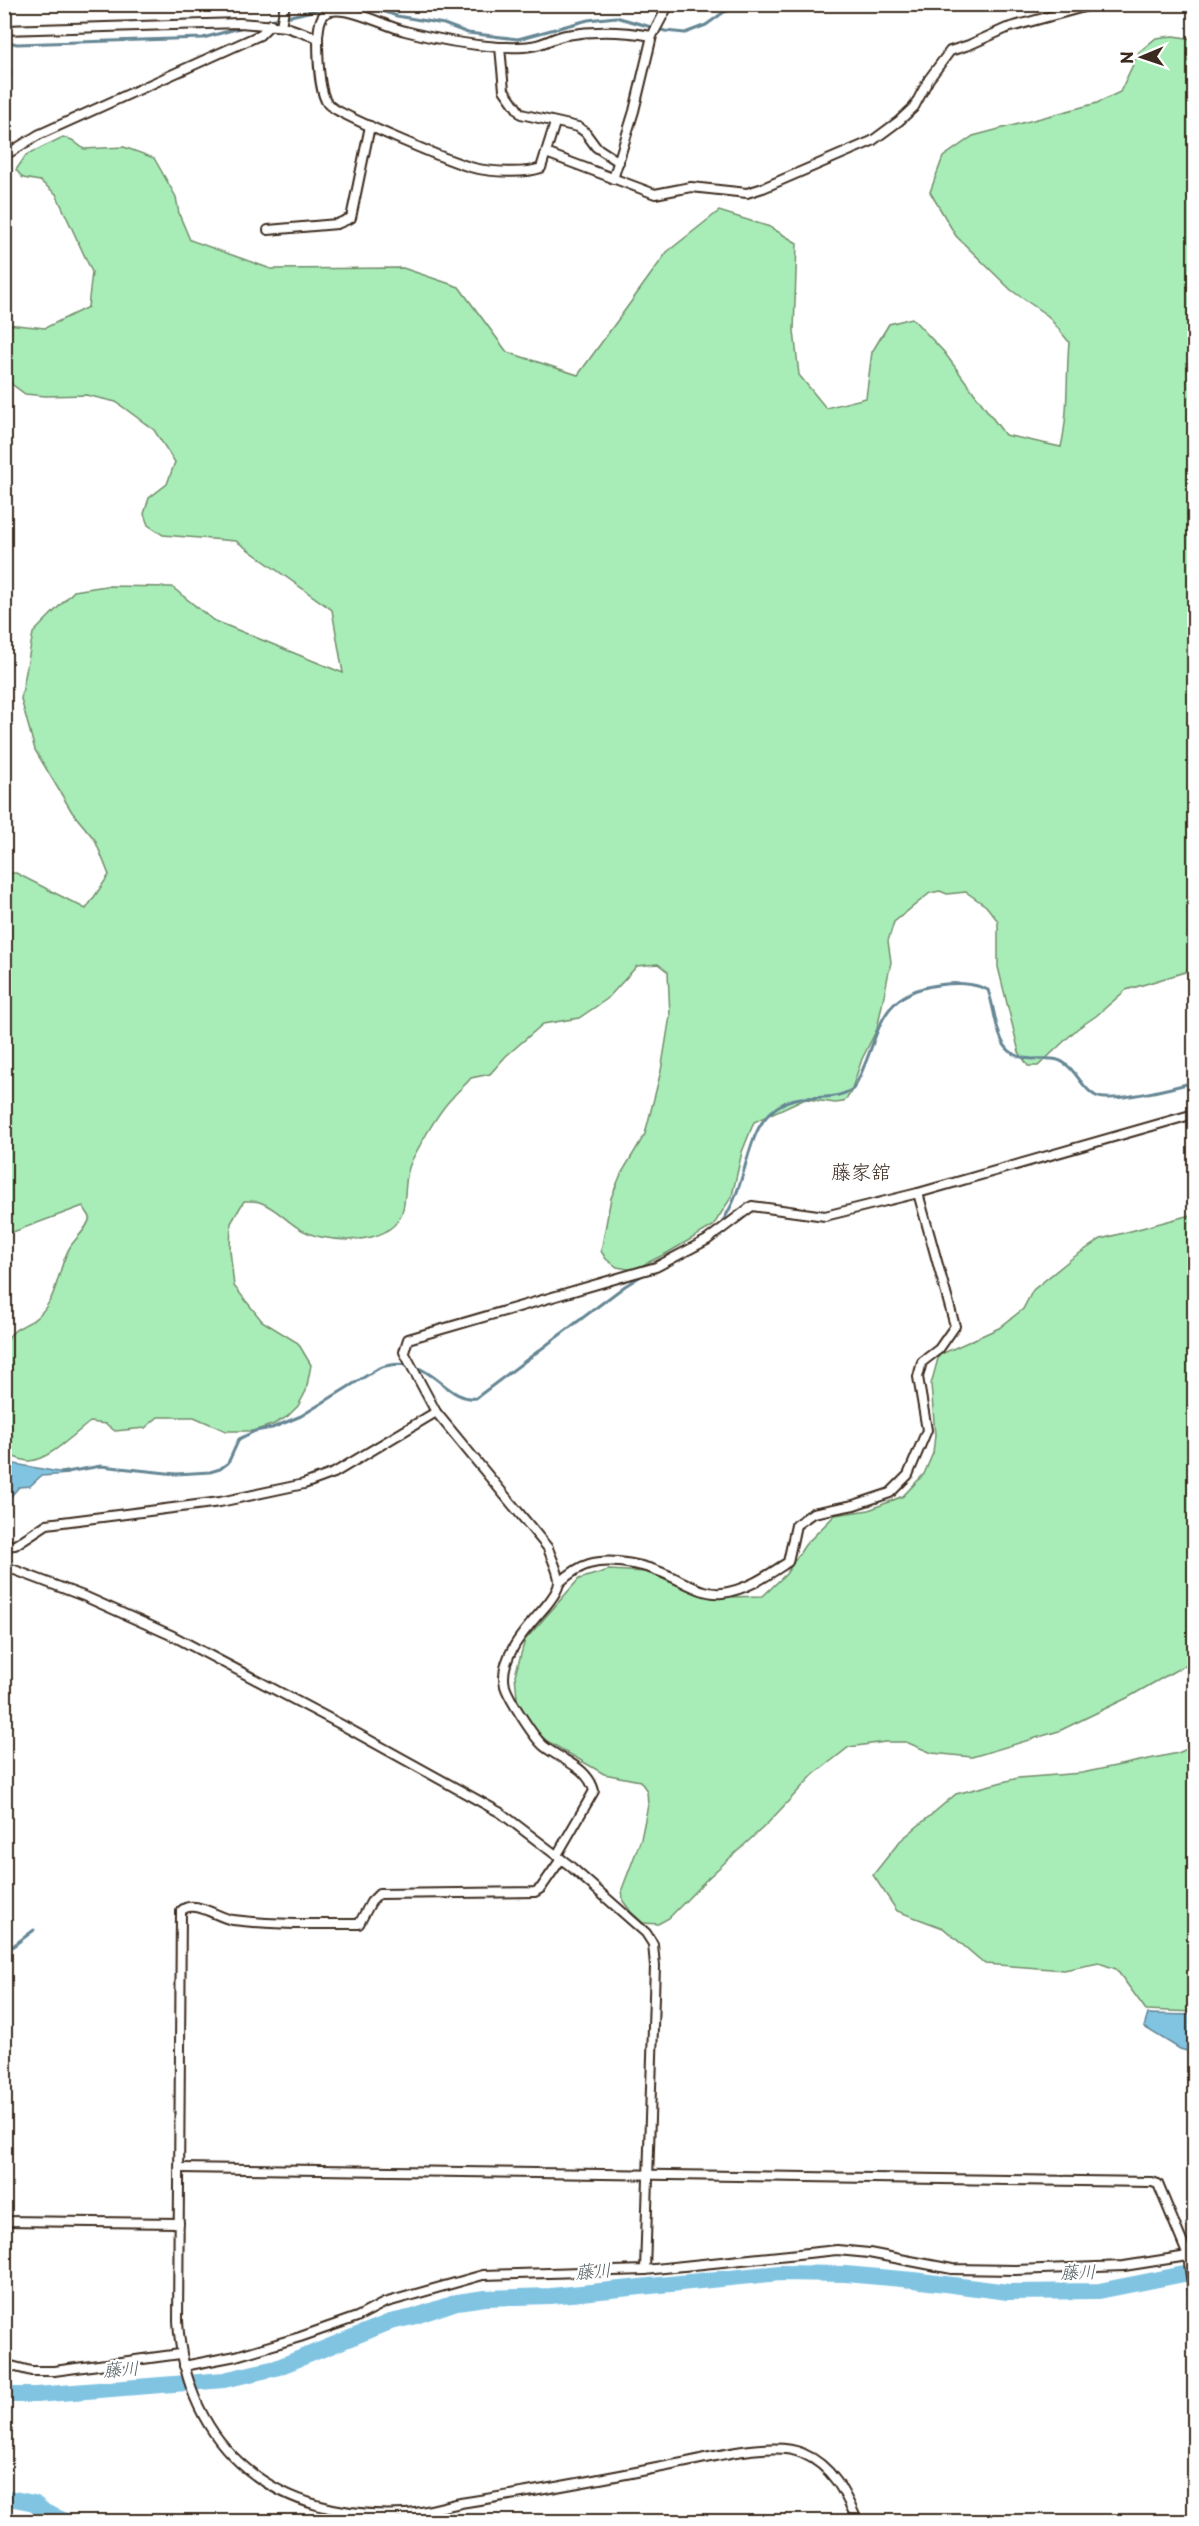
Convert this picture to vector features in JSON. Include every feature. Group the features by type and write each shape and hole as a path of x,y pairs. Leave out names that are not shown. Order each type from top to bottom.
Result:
{"street":[{"path":"281,26 285,4"},
{"path":"613,179 634,111 652,36 669,4"},
{"path":"546,153 655,194 692,187 747,193 763,189 872,141 914,107 929,79 950,51 1007,28 1095,4"},
{"path":"555,123 541,168 529,172 476,169 335,111 327,104 322,86 318,38 324,14 330,11 372,19 404,31 500,47 532,46 563,36 603,31 622,31 652,36"},
{"path":"4,30 240,23 271,24 318,38"},
{"path":"4,156 38,135 260,35 271,24"},
{"path":"500,47 502,83 508,99 521,114 578,127 585,132 596,147 618,162"},
{"path":"268,230 337,224 351,218 370,126"},
{"path":"559,1583 548,1548 436,1412 404,1352 408,1339 656,1267 707,1240 752,1206 825,1216 918,1193 1194,1114"},
{"path":"858,2522 834,2475 801,2452 784,2449 745,2450 565,2486 451,2504 430,2512 388,2514 340,2510 289,2494 246,2470 215,2438 205,2421 180,2354 178,2321 180,1919 183,1909 195,1907 226,1919 253,1922 359,1924 371,1902 379,1894 535,1892 541,1888 594,1791 592,1783 584,1772 544,1747 535,1737 505,1686 505,1666 510,1653 551,1599 559,1583 571,1573 589,1564 607,1561 656,1571 693,1587 721,1593 759,1581 788,1562 796,1525 813,1513 854,1505 890,1493 908,1475 927,1430 918,1377 921,1362 939,1349 955,1326 918,1193"},
{"path":"4,1546 15,1545 47,1524 220,1502 304,1484 334,1473 436,1412"},
{"path":"4,1566 86,1597 172,1636 501,1813 559,1857 646,1933 653,1944 655,1966 650,2174 645,2270"},
{"path":"180,2168 1152,2182 1158,2184 1190,2258 1194,2298"},
{"path":"4,2221 179,2223"},
{"path":"185,2369 300,2337 357,2317 384,2303 483,2275 645,2270 837,2250 869,2253 952,2269 994,2270 1124,2266 1190,2258"},
{"path":"4,2364 31,2371 54,2372 180,2354"}],"green space":[{"path":"1173,36 1194,39 1194,964 1185,972 1126,990 1077,1029 1038,1066 1028,1066 1019,1052 998,967 998,921 986,906 966,892 930,893 894,922 888,941 891,962 877,1029 862,1059 850,1094 843,1102 807,1099 799,1101 754,1122 742,1152 732,1196 713,1226 633,1270 617,1267 606,1259 601,1251 611,1198 621,1174 645,1134 661,1071 670,1016 668,972 658,964 637,966 607,999 579,1018 543,1024 506,1056 490,1074 471,1078 447,1104 425,1136 410,1165 400,1217 383,1233 372,1237 346,1240 321,1237 303,1231 260,1202 244,1201 231,1223 230,1250 234,1286 262,1321 298,1343 311,1365 306,1391 298,1406 287,1417 253,1431 226,1431 194,1417 158,1417 145,1428 115,1431 106,1424 90,1422 44,1457 28,1461 5,1454 3,1378 8,1339 17,1329 34,1320 50,1301 66,1255 87,1226 90,1217 83,1206 5,1235 5,873 16,873 86,909 109,875 95,840 72,812 35,750 21,699 33,633 74,591 106,586 172,587 213,620 343,673 332,610 236,541 163,535 148,525 144,514 149,498 167,484 175,462 154,430 116,402 86,395 25,394 5,379 4,329 7,324 45,328 88,307 92,272 56,194 40,181 23,178 16,170 26,155 63,137 72,140 84,149 124,147 154,158 176,197 179,214 190,240 271,269 403,268 459,287 507,352 578,375 667,252 719,211 770,227 797,243 794,331 799,375 826,408 866,398 872,352 889,324 912,318 944,352 1005,435 1061,447 1066,408 1069,342 1048,316 1011,290 956,236 930,192 943,157 973,136 1097,103 1120,92 1139,52 1156,38"},
{"path":"1194,1214 1194,1660 1127,1698 1059,1731 972,1757 932,1753 906,1742 885,1742 849,1747 813,1775 767,1824 708,1878 669,1918 658,1924 643,1923 623,1901 622,1889 641,1839 648,1805 647,1791 640,1781 604,1774 547,1741 530,1726 518,1709 515,1675 525,1640 579,1579 609,1570 647,1572 688,1590 729,1597 763,1596 786,1574 805,1545 835,1515 869,1510 903,1496 924,1474 933,1453 935,1435 931,1384 939,1355 999,1328 1023,1309 1033,1290 1071,1259 1101,1239"},
{"path":"1194,1746 1194,2012 1146,2010 1116,1969 1099,1963 1064,1970 985,1964 943,1928 897,1911 873,1875 900,1841 956,1794 1018,1778 1082,1773 1178,1753"}],"water":[{"path":"5,1459 15,1464 69,1474 41,1476 30,1486 19,1487 11,1496 5,1498"},
{"path":"1148,2014 1194,2015 1194,2053 1180,2049 1144,2027"}],"waterway":[{"path":"262,22 306,13 332,4"},
{"path":"363,4 397,16 444,24 468,33 518,39 588,20 616,17 665,31 685,33 706,25 724,12 745,4"},
{"path":"4,41 17,44 203,38 247,26"},
{"path":"720,1226 734,1199 753,1140 765,1118 774,1109 794,1099 835,1096 853,1089 881,1023 889,1010 900,999 916,990 957,984 970,984 988,990 1000,1035 1004,1045 1011,1052 1020,1057 1061,1061 1069,1066 1087,1089 1096,1096 1115,1098 1159,1091 1194,1082"},
{"path":"697,1241 710,1234"},
{"path":"61,1473 101,1466 176,1474 210,1472 220,1469 228,1463 239,1439 255,1431 272,1428 301,1416 379,1368 397,1364 424,1371 454,1392 464,1397 476,1398 625,1286 646,1273"},
{"path":"4,1953 34,1930"},
{"name":"藤川","path":"4,2395 36,2395 224,2380 276,2368 390,2322 457,2302 485,2298 551,2296 780,2273 845,2274 1008,2292 1099,2291 1194,2272"},
{"path":"4,2497 34,2503 45,2512 68,2522"}],"district":[{"name":"藤家舘","path":"861,1171"}]}
